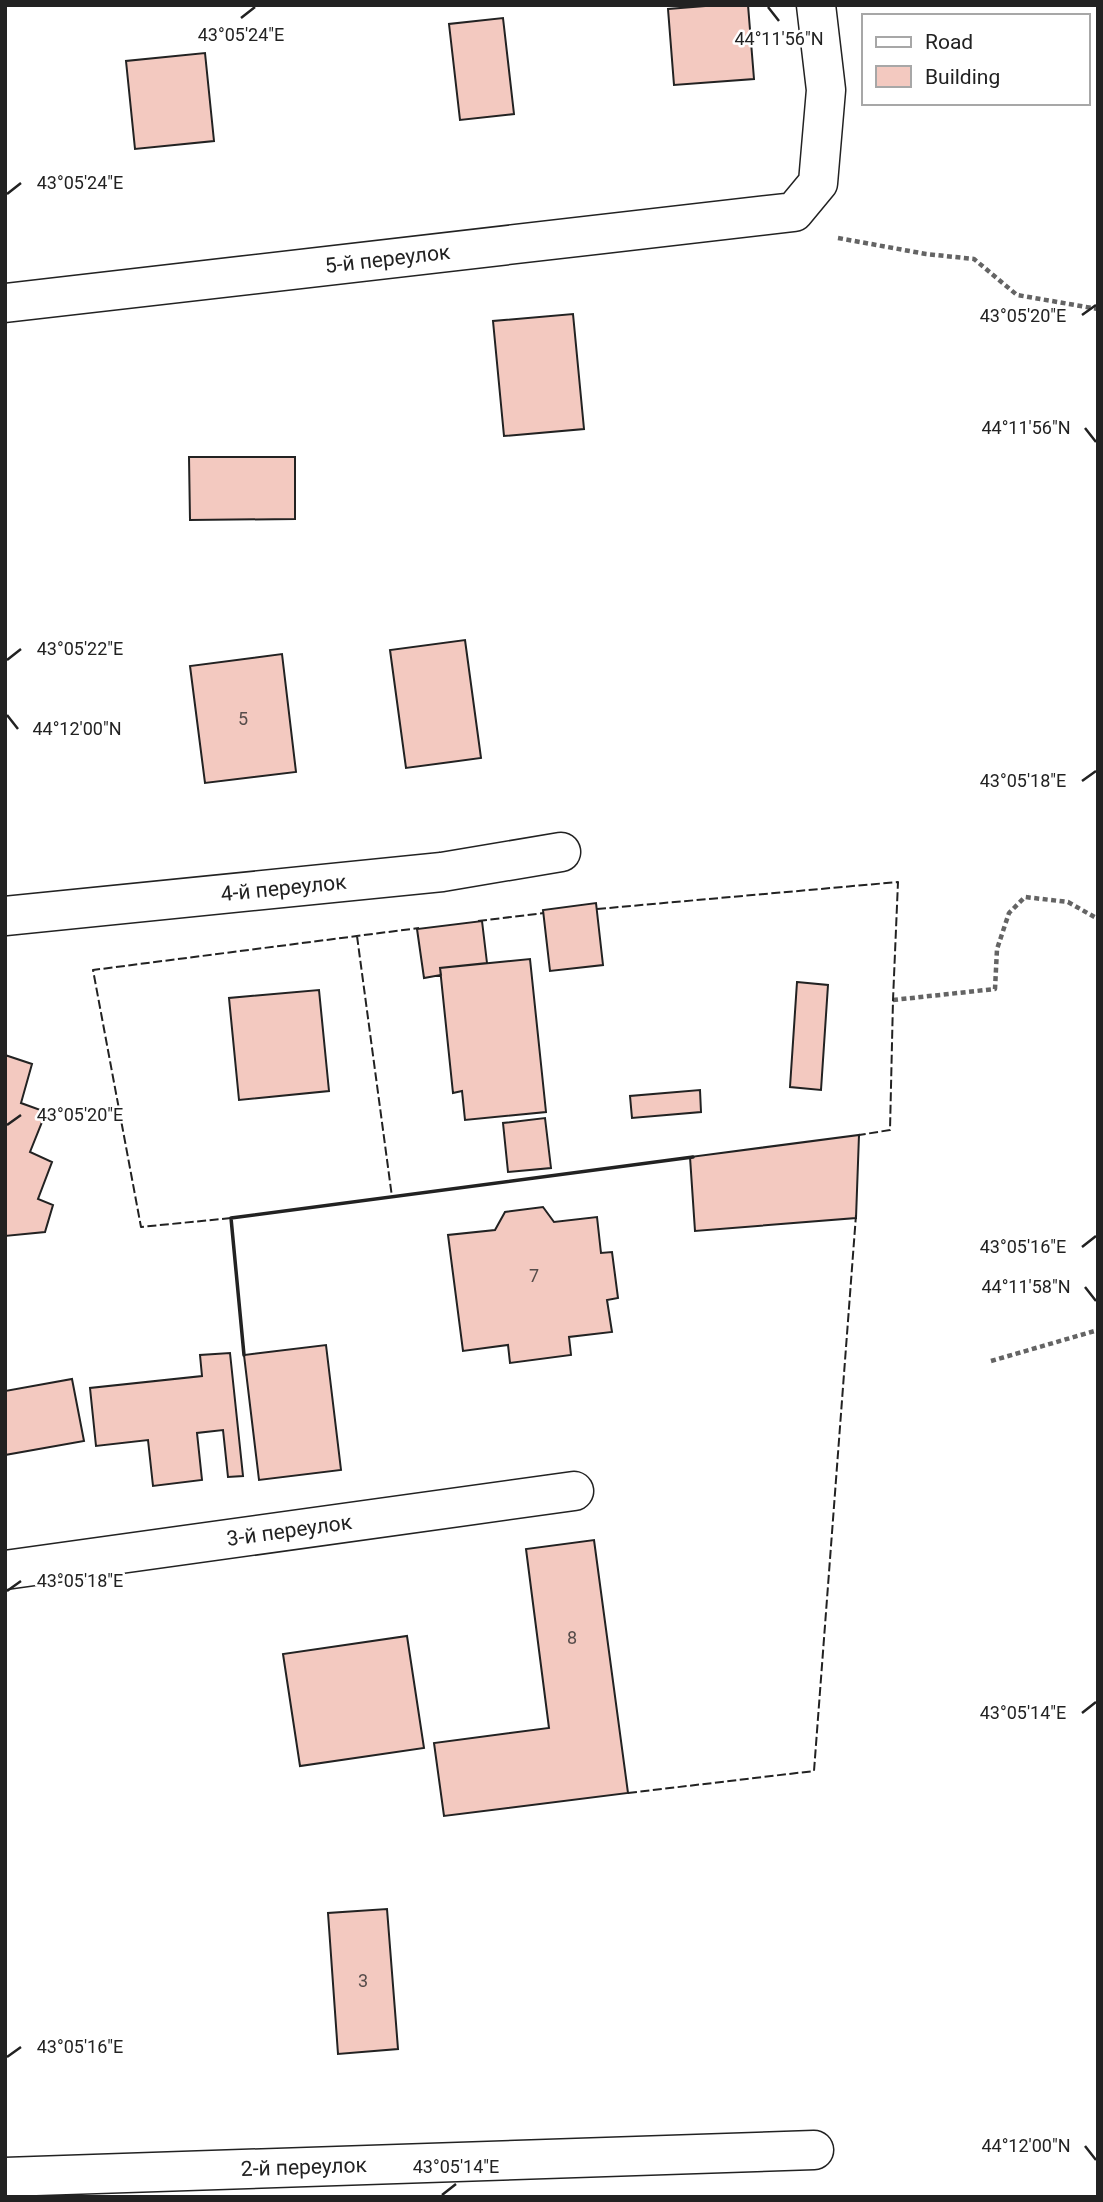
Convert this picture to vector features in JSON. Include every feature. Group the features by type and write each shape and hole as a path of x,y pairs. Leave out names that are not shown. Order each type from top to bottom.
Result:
{"street":[{"path":"781,214 818,183 826,90 816,5"},
{"name":"5-й переулок","path":"5,303 781,214"},
{"name":"4-й переулок","path":"5,916 442,872 561,852"},
{"name":"3-й переулок","path":"5,1570 574,1491"},
{"name":"2-й переулок","path":"5,2176 814,2150"}],"path":[{"path":"781,214 837,237 974,260 1017,295 1098,309"},
{"path":"893,1000 995,989 997,950 1009,913 1025,897 1068,902 1098,919"},
{"path":"991,1361 1098,1330"}],"building":[{"path":"748,5 754,79 674,85 668,9"},
{"path":"503,18 514,114 460,120 449,24"},
{"path":"205,53 214,141 135,149 126,61"},
{"path":"573,314 584,429 504,436 493,321"},
{"path":"189,457 295,457 295,519 190,520"},
{"path":"465,640 481,758 406,768 390,650"},
{"path":"282,654 296,772 205,783 190,666"},
{"path":"596,903 603,965 550,971 543,910"},
{"path":"482,921 487,963 440,968 441,975 424,978 417,929"},
{"path":"530,959 546,1112 465,1120 462,1091 453,1093 440,968"},
{"path":"797,982 828,985 821,1090 790,1087"},
{"path":"319,990 329,1091 239,1100 229,998"},
{"path":"5,1055 32,1064 21,1103 46,1112 30,1152 52,1162 38,1199 53,1205 45,1232 5,1236"},
{"path":"700,1090 701,1112 632,1118 630,1096"},
{"path":"545,1118 551,1168 508,1172 503,1123"},
{"path":"859,1135 856,1218 695,1231 690,1157"},
{"path":"543,1207 554,1222 597,1217 601,1253 612,1252 618,1298 607,1300 612,1332 569,1337 571,1355 510,1363 508,1345 463,1351 448,1235 495,1230 505,1212"},
{"path":"326,1345 341,1470 259,1480 244,1355"},
{"path":"230,1353 243,1476 228,1477 223,1430 197,1433 202,1480 153,1486 148,1440 96,1446 90,1388 202,1376 200,1355"},
{"path":"72,1379 84,1441 5,1455 5,1391"},
{"path":"594,1540 628,1793 444,1816 434,1743 549,1728 526,1549"},
{"path":"407,1636 424,1748 300,1766 283,1654"},
{"path":"387,1909 398,2049 338,2054 328,1913"}],"fence":[{"path":"597,909 898,882 890,1130 859,1135 859,1138"},
{"path":"478,921 544,913"},
{"path":"231,1218 141,1227 93,970 419,928"},
{"path":"357,936 392,1197"},
{"path":"628,1793 814,1771 856,1215"}],"wall":[{"path":"244,1355 231,1218 693,1157"}]}
